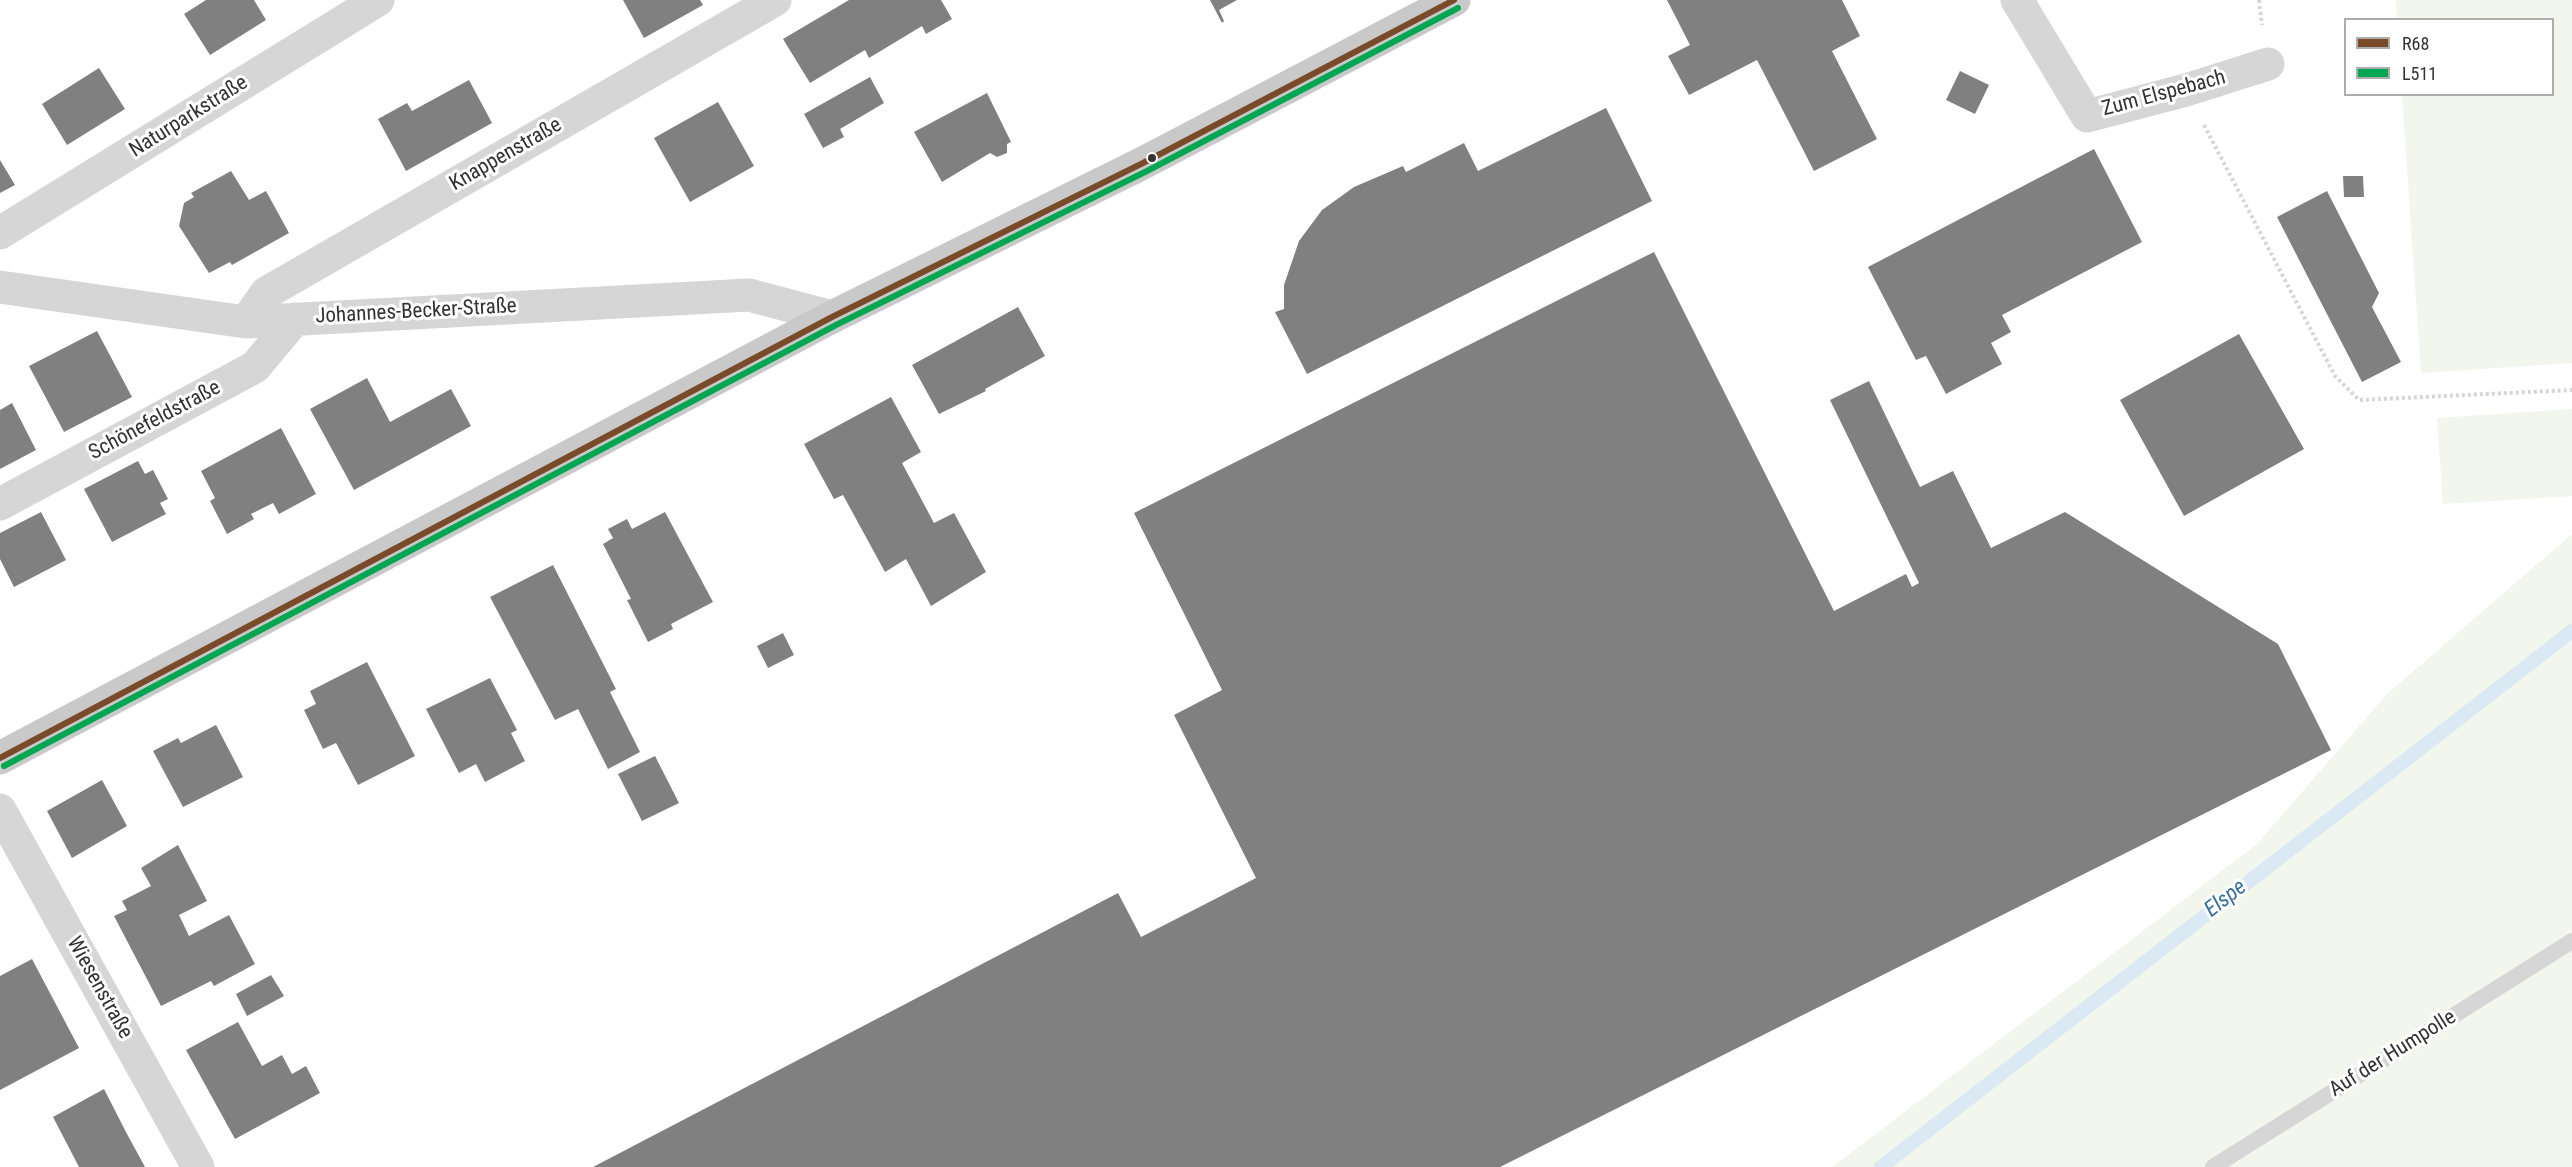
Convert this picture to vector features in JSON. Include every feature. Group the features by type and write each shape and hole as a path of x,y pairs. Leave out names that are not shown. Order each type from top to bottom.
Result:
{"main road":[{"path":"0,758 832,317 1143,163 1454,0"}],"street":[{"name":"Naturparkstraße","path":"0,233 378,0"},
{"name":"Knappenstraße","path":"246,322 266,293 775,0"},
{"name":"Zum Elspebach","path":"2017,0 2087,116 2186,90 2268,64"},
{"name":"Johannes-Becker-Straße","path":"0,287 246,322 749,295 832,317"},
{"name":"Schönefeldstraße","path":"0,504 255,367 295,319"},
{"name":"Wiesenstraße","path":"0,810 198,1167"}],"lane":[{"name":"Auf der Humpolle","path":"2213,1167 2572,941"}],"path":[{"path":"2186,90 2335,376 2359,400 2572,390"}],"shaded area":[{"path":"2396,0 2572,0 2572,363 2421,373 2402,96 2554,96 2554,18 2397,18"},
{"path":"2572,409 2572,496 2443,504 2437,418"},
{"path":"2572,534 2572,1167 1832,1167 2256,845 2387,694"}],"building":[{"path":"206,0 254,0 266,20 210,55 184,14"},
{"path":"623,0 700,0 703,5 644,38"},
{"path":"849,0 941,0 952,19 926,34 922,26 869,58 865,50 810,83 783,39"},
{"path":"1210,0 1237,0 1219,10 1224,21 1222,23"},
{"path":"1667,0 1842,0 1860,36 1832,51 1877,139 1814,171 1757,60 1689,95 1668,56 1690,45"},
{"path":"99,68 125,109 67,145 42,104"},
{"path":"1960,71 1989,85 1975,114 1946,100"},
{"path":"870,77 884,103 840,129 844,137 823,148 804,114"},
{"path":"469,80 492,123 406,171 378,119 407,103 412,111"},
{"path":"987,93 1011,142 1007,144 1007,153 997,157 990,153 942,182 914,132"},
{"path":"718,102 754,166 690,202 654,138"},
{"path":"1606,108 1652,201 1307,374 1275,312 1284,309 1284,285 1299,241 1322,210 1354,187 1403,166 1406,172 1464,143 1478,171"},
{"path":"2094,149 2142,242 2002,315 2011,332 1991,343 2002,364 1946,394 1926,356 1916,360 1868,267"},
{"path":"0,160 15,185 0,193"},
{"path":"231,171 249,200 266,191 289,233 232,265 230,262 209,273 179,226 184,203 194,197 191,193"},
{"path":"2343,176 2363,176 2364,197 2344,197"},
{"path":"2327,191 2379,293 2372,307 2401,362 2362,382 2277,217"},
{"path":"1654,252 1834,611 1906,574 1912,587 1919,583 1830,400 1869,381 1920,487 1953,471 1991,548 2065,512 2278,644 2331,750 1500,1167 593,1167 1118,893 1141,937 1256,878 1174,715 1222,690 1134,513"},
{"path":"1018,307 1045,356 985,389 986,391 939,414 912,365"},
{"path":"97,331 132,397 64,432 29,366"},
{"path":"2239,334 2304,449 2184,516 2120,400"},
{"path":"367,378 390,422 451,389 471,426 354,490 310,409"},
{"path":"891,397 921,452 902,463 934,523 954,513 986,572 931,606 906,559 885,572 843,495 834,499 804,444"},
{"path":"12,403 36,450 0,469 0,410"},
{"path":"281,428 316,494 279,514 273,503 251,514 254,519 227,534 210,501 215,498 201,471"},
{"path":"138,461 145,474 153,470 168,499 160,503 166,514 112,542 84,489"},
{"path":"41,512 66,560 14,587 0,559 0,533"},
{"path":"665,512 713,602 671,624 673,629 648,642 627,600 631,599 603,544 613,538 608,529 627,519 632,529"},
{"path":"553,565 616,689 610,692 640,752 608,769 578,709 555,720 490,597"},
{"path":"783,633 794,655 768,668 757,646"},
{"path":"367,662 415,756 358,785 336,743 323,749 304,710 316,704 310,691"},
{"path":"490,678 517,730 511,733 525,761 485,782 476,764 459,773 426,709"},
{"path":"216,725 243,777 183,807 153,751 178,738 181,743"},
{"path":"655,756 679,803 642,821 618,774"},
{"path":"102,780 127,826 72,858 47,811"},
{"path":"178,845 207,901 179,915 189,936 229,915 255,964 214,986 211,981 161,1006 114,916 127,910 122,901 151,886 141,868"},
{"path":"32,959 79,1048 0,1090 0,976"},
{"path":"271,975 284,996 247,1016 236,994"},
{"path":"238,1022 262,1066 282,1055 292,1074 306,1066 320,1093 235,1139 186,1050"},
{"path":"104,1089 145,1167 79,1167 53,1117"}],"waterway":[{"name":"Elspe","path":"1881,1167 2572,631"}],"transit line":[{"name":"R68","path":"0,758 832,317 1143,163 1454,0"},
{"name":"L511","path":"4,766 836,325 1147,171 1458,8"}]}
